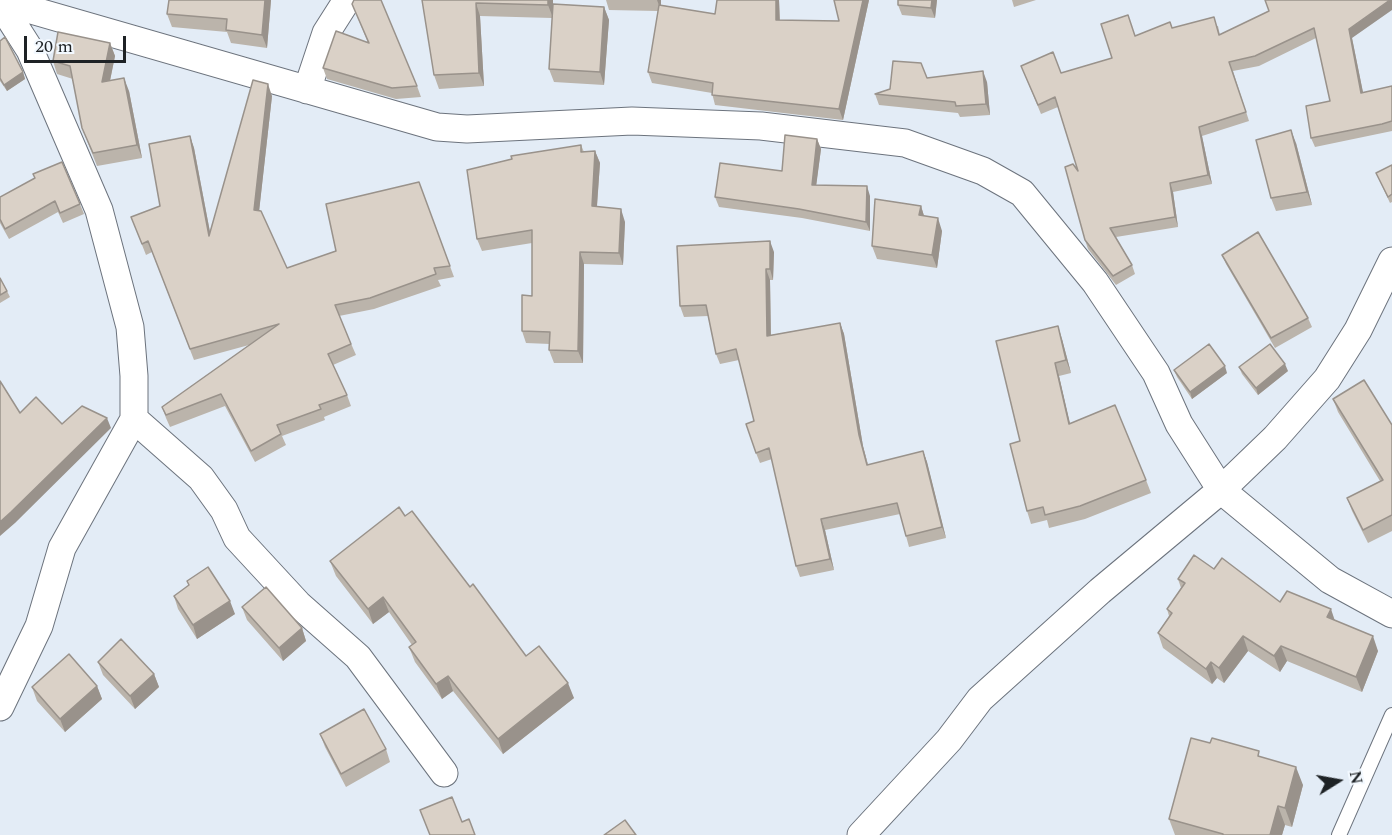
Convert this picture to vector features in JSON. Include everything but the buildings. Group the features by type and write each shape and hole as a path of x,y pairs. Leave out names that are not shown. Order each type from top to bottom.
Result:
{"street":[{"path":"307,90 326,33 347,0"},
{"path":"0,2 436,127 467,129 632,121 761,126 905,143 983,171 1022,193 1095,282 1156,373 1179,424 1221,490 1330,580 1392,614"},
{"path":"0,2 30,50 99,210 130,327 134,419 62,548 39,626 0,707"},
{"path":"861,835 942,748 980,699 1100,591 1221,490 1275,438 1326,379 1358,330 1392,261"},
{"path":"134,419 201,478 224,510 237,538 298,604 358,657 444,773"}],"lane":[{"path":"1339,835 1392,715"}]}
